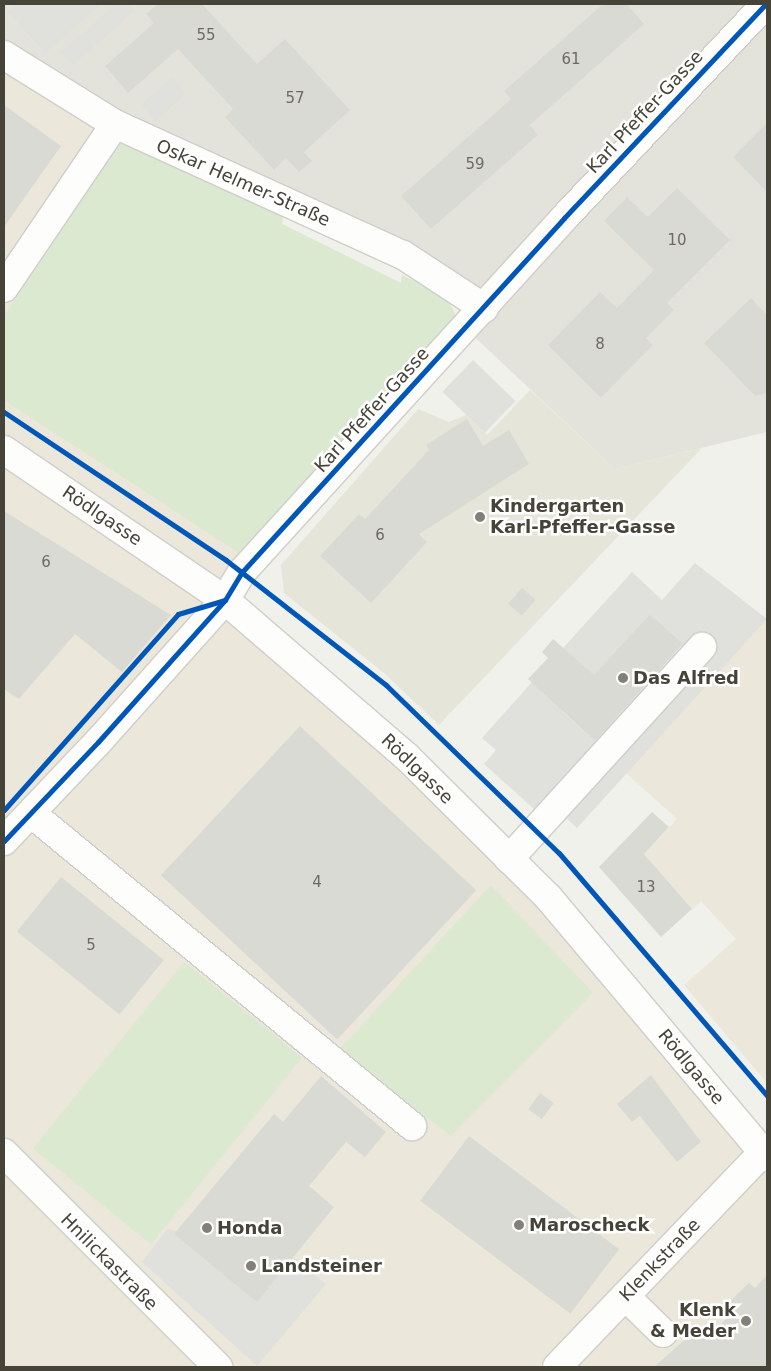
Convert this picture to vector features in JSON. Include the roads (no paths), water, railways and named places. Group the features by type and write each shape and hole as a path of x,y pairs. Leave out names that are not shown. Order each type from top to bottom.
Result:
{"street":[{"name":"Karl Pfeffer-Gasse","path":"4,841 32,814 225,600 242,572 766,4"},
{"name":"Oskar Helmer-Straße","path":"4,55 115,124 402,256 484,308"},
{"path":"4,288 115,124"},
{"name":"Rödlgasse","path":"4,450 225,600 407,756 548,897 765,1155"},
{"path":"509,859 702,647"},
{"path":"32,814 412,1126"},
{"name":"Hnilickastraße","path":"4,1153 218,1367"},
{"name":"Klenkstraße","path":"558,1367 625,1296 765,1155"},
{"path":"625,1296 663,1333"}],"place":[{"name":"Kindergarten Karl-Pfeffer-Gasse","path":"480,517"},
{"name":"Das Alfred","path":"623,678"},
{"name":"Maroscheck","path":"519,1225"},
{"name":"Honda","path":"207,1228"},
{"name":"Landsteiner","path":"251,1266"},
{"name":"Klenk & Meder","path":"746,1321"}]}
